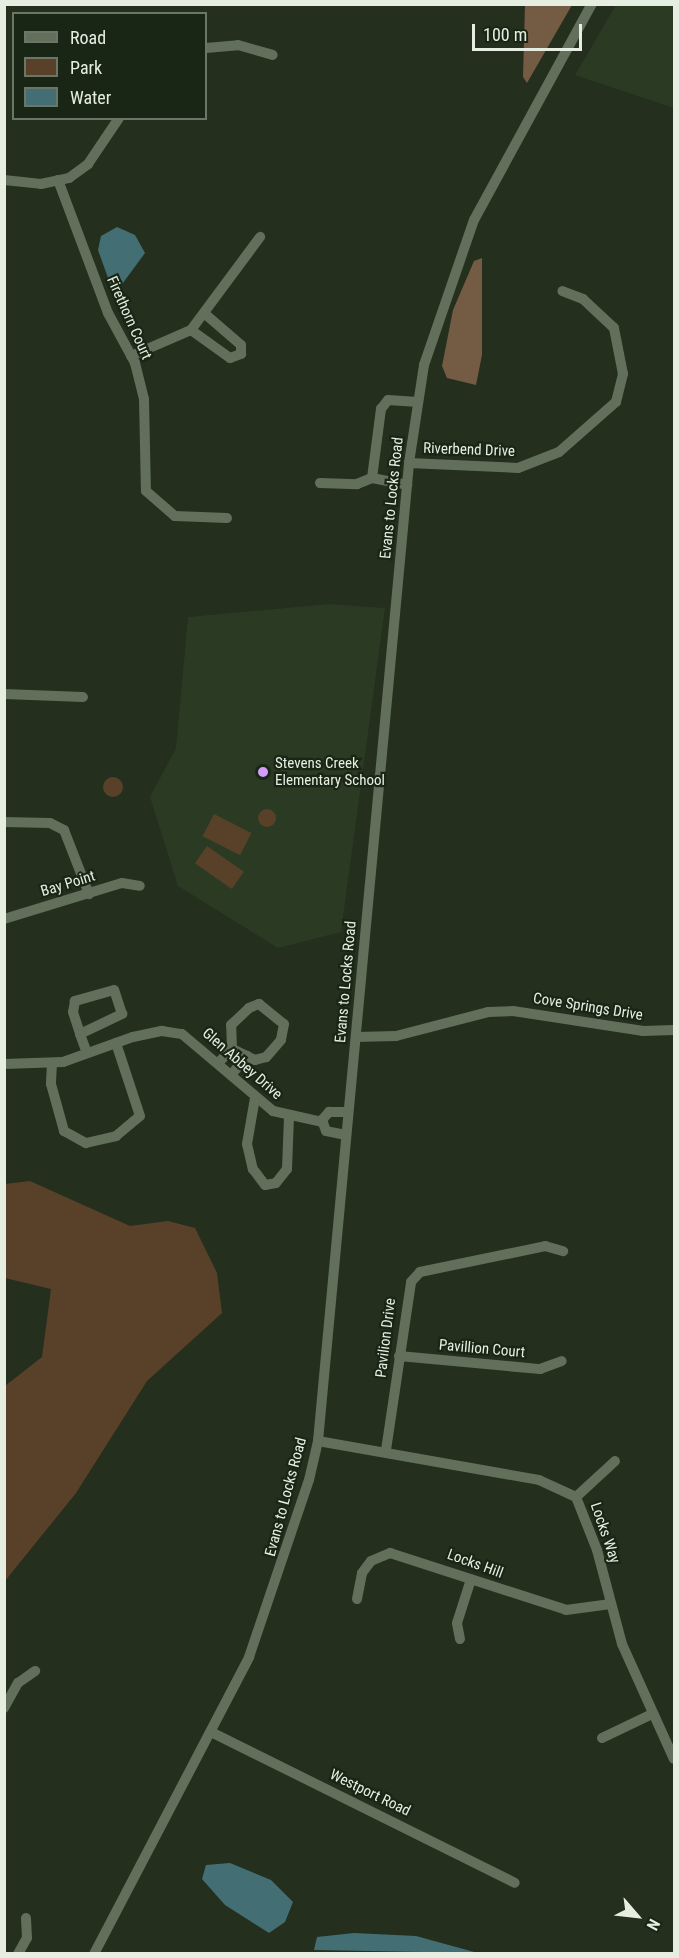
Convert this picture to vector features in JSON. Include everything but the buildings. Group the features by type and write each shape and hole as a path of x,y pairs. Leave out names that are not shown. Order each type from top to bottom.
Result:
{"street":[{"name":"Evans to Locks Road","path":"94,1953 211,1732 267,1613 318,1441 409,463 418,402 445,293 474,220 592,4"},
{"path":"207,48 238,45 273,55"},
{"path":"4,180 58,180 88,164 118,120"},
{"name":"Firethorn Court","path":"58,180 108,313 131,356 144,399 146,491 175,516 227,518"},
{"path":"131,356 191,330 260,237"},
{"name":"Riverbend Drive","path":"409,463 518,468 559,452 616,402 623,374 614,328 593,306 562,291"},
{"path":"191,330 230,358 241,354 241,345 204,313"},
{"path":"372,478 381,409 388,400 418,402"},
{"path":"320,483 357,484 372,478 407,484"},
{"path":"4,694 82,697"},
{"path":"4,822 50,823 64,830 89,894"},
{"name":"Bay Point","path":"4,919 122,883 140,886"},
{"path":"80,1034 122,1014 114,990 75,1001 80,1034 87,1053"},
{"path":"218,1063 232,1049 231,1025 259,1004 278,1018 284,1031 266,1057 247,1056 232,1049"},
{"name":"Cove Springs Drive","path":"356,1037 396,1036 496,1012 541,1012 643,1031 675,1030"},
{"name":"Glen Abbey Drive","path":"4,1064 52,1063 162,1031 182,1034 218,1063 255,1098 289,1118 322,1122"},
{"path":"52,1063 51,1084 64,1131 86,1143 116,1136 140,1116 116,1043"},
{"path":"231,1075 247,1056"},
{"path":"255,1098 247,1143 253,1169 265,1185 276,1183 286,1169 289,1118"},
{"name":"Glen Abbey Drive","path":"322,1122 329,1112 348,1112"},
{"name":"Glen Abbey Drive","path":"322,1122 326,1131 346,1134"},
{"name":"Pavilion Drive","path":"386,1450 406,1295 420,1272 545,1246 563,1251"},
{"name":"Pavillion Court","path":"399,1356 540,1369 562,1361"},
{"name":"Locks Way","path":"318,1441 386,1450 539,1480 576,1497 611,1604 652,1714 675,1759"},
{"path":"576,1497 615,1461"},
{"name":"Locks Hill","path":"357,1599 362,1573 370,1561 390,1553 566,1610 611,1604"},
{"path":"460,1639 457,1623 471,1579"},
{"path":"4,1708 18,1683 35,1671"},
{"path":"602,1738 652,1714"},
{"name":"Westport Road","path":"211,1732 515,1883"},
{"path":"18,1953 27,1938 26,1918"}],"shaded area":[{"path":"525,5 572,5 527,83 523,77"},
{"path":"616,5 674,5 674,108 575,75"},
{"path":"482,258 482,355 476,385 447,378 442,366 453,310 474,261"},
{"name":"Stevens Creek Elementary School","path":"329,604 385,608 341,932 278,948 178,886 150,797 176,748 188,617"}],"green space":[{"path":"109,777 117,777 123,783 123,791 117,797 109,797 103,791 103,783"},
{"path":"267,809 273,812 276,818 273,824 267,827 261,824 258,818 261,812"},
{"path":"214,814 251,833 240,855 203,836"},
{"path":"207,846 244,872 232,889 195,863"},
{"path":"30,1181 130,1226 168,1221 195,1228 217,1273 222,1313 147,1381 76,1493 5,1581 5,1386 42,1357 51,1289 5,1278 5,1184"}],"water":[{"path":"117,227 135,235 145,253 120,287 112,289 98,250 101,236"},
{"path":"230,1863 271,1880 293,1902 285,1922 269,1933 225,1905 202,1879 206,1865"},
{"path":"354,1933 416,1936 478,1953 314,1950 317,1937"}],"place":[{"name":"Stevens Creek Elementary School","path":"263,772"}]}
